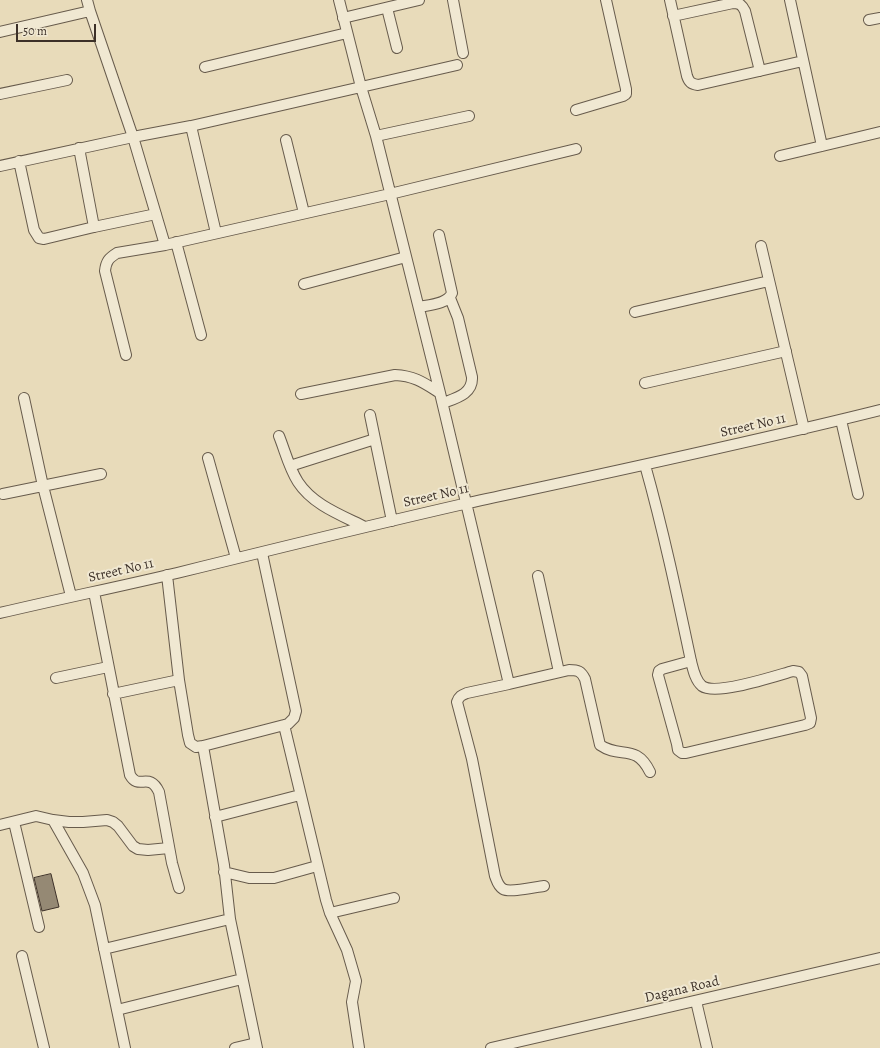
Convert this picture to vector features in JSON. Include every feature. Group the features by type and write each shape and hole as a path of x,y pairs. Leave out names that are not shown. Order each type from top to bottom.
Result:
{"street":[{"path":"87,0 133,137 165,245"},
{"path":"339,0 361,87 376,136 442,398 509,684"},
{"path":"344,18 419,0"},
{"path":"452,0 463,53"},
{"path":"576,110 626,94 606,0"},
{"path":"670,0 687,76 689,82 693,85 803,61"},
{"path":"790,0 822,146"},
{"path":"673,16 739,3 746,11 760,71"},
{"path":"387,8 397,48"},
{"path":"0,32 90,11"},
{"path":"869,20 880,18"},
{"path":"205,67 347,34"},
{"path":"0,166 79,148 191,126 457,65"},
{"path":"0,94 68,80"},
{"path":"376,136 469,116"},
{"path":"191,126 216,233"},
{"path":"780,156 880,132"},
{"path":"286,140 304,213"},
{"path":"79,148 94,227"},
{"path":"126,355 105,270 106,262 117,254 165,245 390,194 576,149"},
{"path":"19,161 34,230 39,238 44,239 156,214"},
{"path":"301,394 395,375 418,379 442,398 463,395 469,390 473,384 472,377 458,318 450,298 452,293 439,236"},
{"path":"176,242 201,335"},
{"path":"761,246 804,429"},
{"path":"304,284 406,257"},
{"path":"635,312 769,281"},
{"path":"419,307 450,298"},
{"path":"646,383 786,351"},
{"path":"24,398 43,486 71,596"},
{"name":"Street No 11","path":"0,613 167,575 467,503 645,465 880,410"},
{"path":"370,415 392,521"},
{"path":"841,420 858,494"},
{"path":"279,436 290,466 298,482 309,495 320,504 365,527"},
{"path":"290,466 375,439"},
{"path":"208,458 236,558"},
{"path":"645,465 666,544 691,660 695,675 701,685 710,689 723,689 793,671 799,672 802,676 811,718 810,723 682,753 678,750 676,744 658,675 662,668 691,660"},
{"path":"3,494 101,474"},
{"path":"167,575 179,680 188,735 190,743 196,747 203,746 284,726 294,718 296,711 262,552"},
{"path":"538,576 559,672"},
{"path":"94,592 130,775 132,780 137,782 149,781 154,783 157,787 169,848 179,888"},
{"path":"56,678 108,667"},
{"path":"544,886 510,890 503,889 498,884 472,759 458,709 458,698 462,695 559,672 577,670 582,673 584,679 600,745 605,749 630,753 640,757 650,772"},
{"path":"113,694 179,680"},
{"path":"284,726 317,866 330,913 347,950 356,981 352,1002 358,1048"},
{"path":"203,746 216,816 230,919 257,1046 235,1048"},
{"path":"216,816 300,795"},
{"path":"0,825 36,816 53,820 83,822 106,820 113,822 118,826 133,846 138,849 148,850 169,848"},
{"path":"53,820 77,861 95,905 125,1048"},
{"path":"14,822 39,927"},
{"path":"224,872 249,878 274,878 317,866"},
{"path":"330,913 394,898"},
{"path":"104,949 230,919"},
{"path":"22,956 44,1048"},
{"name":"Dagana Road","path":"492,1048 880,958"},
{"path":"117,1010 242,979"},
{"path":"696,1001 707,1048"}],"building":[{"path":"51,874 59,907 42,911 34,878"}]}
